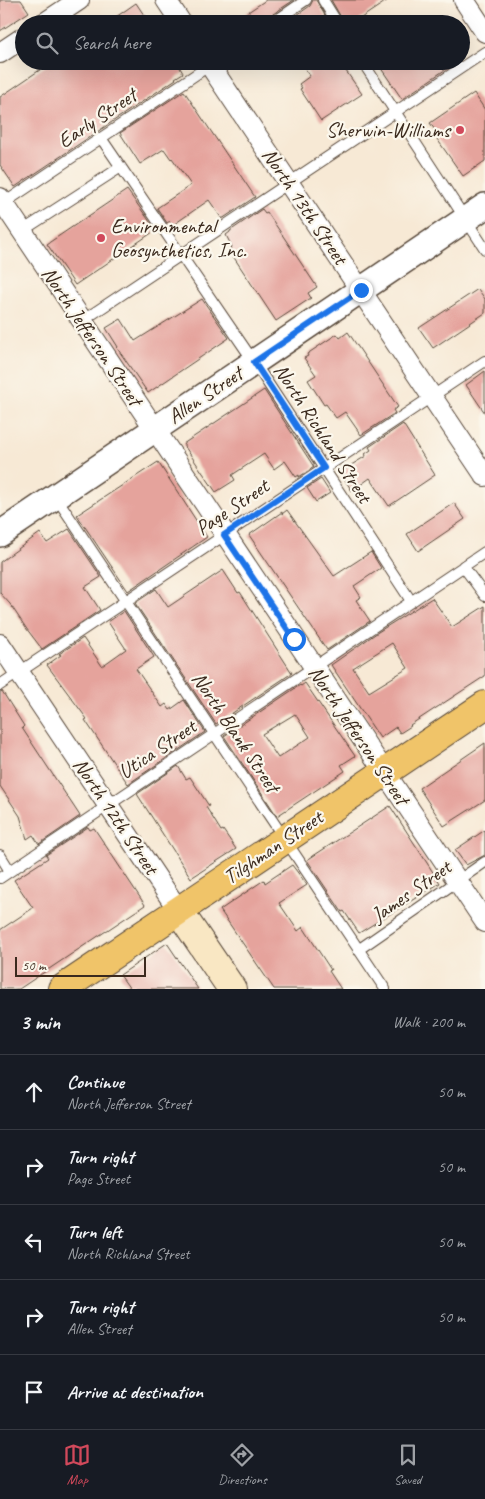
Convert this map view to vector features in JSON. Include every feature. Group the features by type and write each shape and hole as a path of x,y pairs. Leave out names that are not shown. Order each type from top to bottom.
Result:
{"main road":[{"name":"Tilghman Street","path":"71,987 179,911 485,704"},
{"name":"North 12th Street","path":"179,911 232,989"}],"street":[{"path":"57,15 79,0"},
{"path":"166,0 176,15"},
{"path":"464,0 485,32"},
{"path":"0,53 15,43"},
{"name":"North 13th Street","path":"215,70 485,476"},
{"name":"North Jefferson Street","path":"1,202 485,922"},
{"name":"Allen Street","path":"0,534 476,213"},
{"name":"North 12th Street","path":"0,644 179,911"}],"lane":[{"path":"284,15 306,0"},
{"path":"323,0 332,15"},
{"path":"470,62 485,52"},
{"name":"Early Street","path":"1,202 101,138 200,70"},
{"path":"368,70 395,113 476,213 485,249"},
{"path":"82,321 458,70"},
{"name":"North Richland Street","path":"101,138 254,362 411,601"},
{"path":"22,231 121,167"},
{"name":"Page Street","path":"0,685 485,361"},
{"name":"North Blank Street","path":"55,497 385,989"},
{"name":"Utica Street","path":"0,878 485,552"},
{"path":"463,566 485,596"},
{"path":"0,856 10,871"},
{"name":"James Street","path":"358,950 485,862"}],"building":[{"path":"0,0 21,0 29,12 24,15 15,15 15,21 0,31"},
{"path":"266,0 294,0 272,15 244,15"},
{"path":"313,0 316,0 325,15 297,15 310,6"},
{"path":"331,0 388,0 366,15 340,15"},
{"path":"136,3 144,15 119,15"},
{"path":"40,70 181,70 183,73 15,187 0,165 0,97"},
{"path":"306,70 345,70 362,94 321,121 300,89 302,88 299,84 310,76"},
{"path":"382,70 445,70 402,99"},
{"path":"184,91 255,197 222,219 209,200 173,225 170,221 167,223 157,208 191,185 164,149 140,164 120,133"},
{"name":"Sherwin-Williams","path":"474,93 485,110 485,161 463,176 437,139 440,137 430,123"},
{"name":"Environmental Geosynthetics, Inc.","path":"127,190 156,230 75,285 47,244"},
{"path":"262,209 265,213 267,212 317,287 308,293 311,298 276,321 229,250 232,247 226,235"},
{"path":"478,289 485,299 485,313 433,348 419,328"},
{"path":"202,299 229,338 148,393 117,348 106,328 121,319 135,341"},
{"path":"348,332 398,407 393,410 395,413 361,435 345,412 336,418 326,404 324,405 308,380 316,375 304,358 337,334 340,338"},
{"path":"485,371 485,413 466,385"},
{"path":"264,390 314,467 296,477 285,461 274,469 264,454 232,475 235,480 216,492 183,444"},
{"path":"403,424 435,475 389,506 370,478 352,491 340,472 366,456 365,454 371,450 369,447"},
{"path":"158,462 207,537 128,591 77,515"},
{"path":"321,479 330,493 316,502 307,488"},
{"path":"454,503 465,519 418,551 407,534"},
{"path":"287,510 334,576 371,552 381,568 354,586 361,597 356,600 370,621 327,650 249,535"},
{"path":"69,529 101,577 85,587 100,610 42,649 0,593 0,562 40,533 47,543"},
{"path":"223,570 238,593 240,592 292,673 216,724 135,603 156,589 168,607"},
{"path":"432,598 452,627 485,606 485,676 400,733 396,727 380,738 331,665 378,632","holes":["392,643 408,668 369,692 353,668"]},
{"path":"124,611 154,657 136,669 162,707 166,704 170,710 184,700 205,732 128,784 85,720 87,719 47,665 61,655 59,654 83,638 102,666 126,649 108,622"},
{"path":"305,683 355,756 341,765 345,771 277,816 224,736","holes":["295,714 310,737 278,758 262,734"]},
{"path":"2,691 24,726 22,728 80,816 39,844 33,835 27,839 20,816 0,786 0,692"},
{"path":"485,743 485,800 444,826 419,788"},
{"path":"178,766 186,779 190,777 209,806 206,807 221,831 223,830 236,849 191,878 137,794"},
{"path":"390,806 440,883 359,933 344,911 342,912 307,860"},
{"path":"88,827 90,830 94,828 145,905 19,989 0,989 0,930 33,908 14,880 48,858 46,855"},
{"path":"485,830 485,855 466,865 455,850"},
{"path":"292,865 307,885 279,903 298,931 303,927 341,989 274,989 220,910 264,880 265,883"},
{"path":"167,943 198,989 130,989 120,975"}],"place":[{"name":"Sherwin-Williams","path":"460,130"},
{"name":"Environmental Geosynthetics, Inc.","path":"101,238"}],"route":[{"path":"294,639 224,535 324,468 254,362 361,290"}]}
